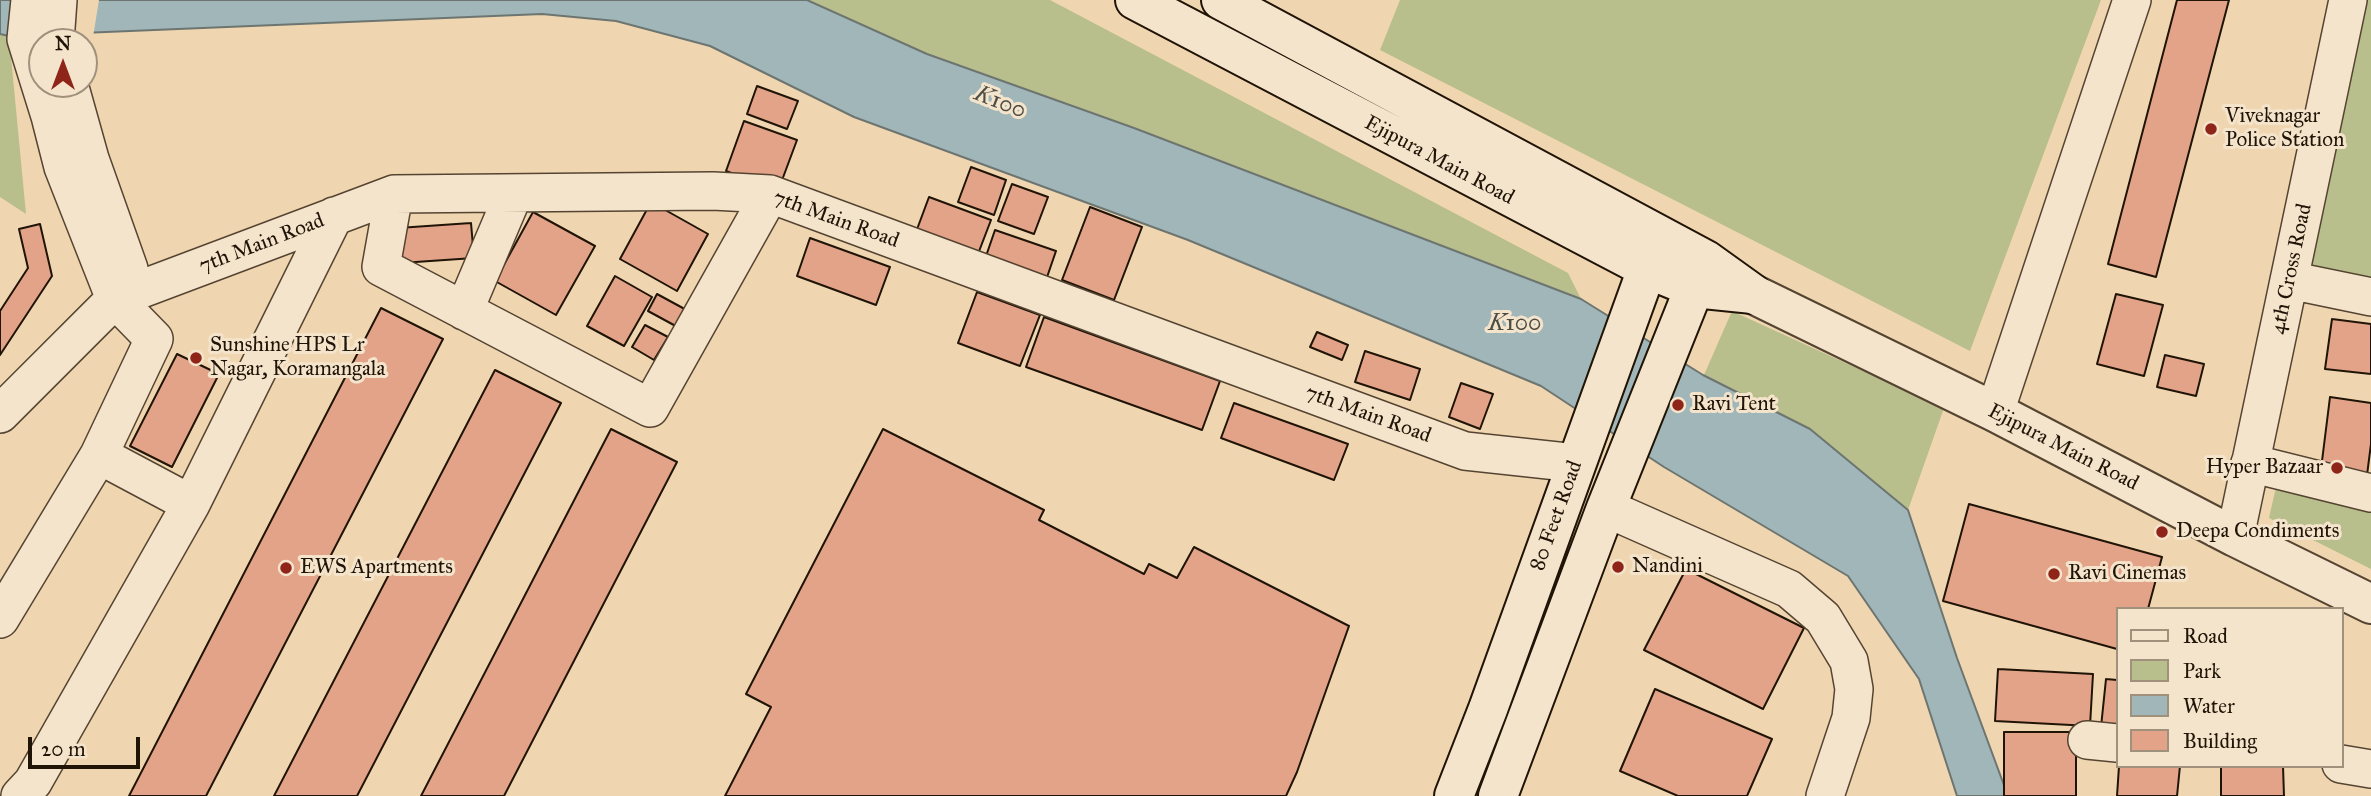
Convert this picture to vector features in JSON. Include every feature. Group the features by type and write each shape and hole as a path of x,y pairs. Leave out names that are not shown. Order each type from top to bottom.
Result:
{"main road":[{"name":"Ejipura Main Road","path":"1135,0 1653,252 1753,294 1995,412 2235,537 2371,604"},
{"name":"Ejipura Main Road","path":"1221,0 1653,252"},
{"name":"80 Feet Road","path":"1454,796 1653,252"},
{"name":"80 Feet Road","path":"1498,796 1606,508 1700,274"}],"street":[{"path":"30,0 40,28"},
{"path":"49,28 58,0"},
{"path":"1995,412 2132,0"},
{"name":"4th Cross Road","path":"2235,537 2348,0"},
{"path":"0,618 99,455 154,340 126,295 63,167 50,116 49,98"},
{"path":"73,98 126,295"},
{"name":"7th Main Road","path":"0,414 126,295 394,194 713,191 770,194 1465,451 1580,451"},
{"path":"464,311 514,193"},
{"path":"394,194 381,267 650,408 770,194"},
{"path":"20,796 33,782 191,504 334,216"},
{"path":"2289,280 2371,297"},
{"path":"99,455 191,504"},
{"path":"2250,463 2371,493"},
{"path":"1606,508 1789,589 1823,618 1849,661 1854,689 1851,718 1825,796"},
{"path":"2343,764 2371,769"}],"green space":[{"path":"807,0 1050,0 1568,273 1581,299 1134,128 927,54"},
{"path":"1400,0 2101,0 1970,351 1380,50"},
{"path":"2356,0 2371,0 2371,296 2289,280"},
{"path":"0,34 9,36 26,214 0,197"},
{"path":"1732,311 1944,408 1908,510 1810,429 1704,375"},
{"path":"2276,487 2371,510 2371,569 2269,518"}],"water":[{"name":"K100","path":"0,0 807,0 927,54 1134,128 1581,299 1703,375 1810,429 1908,510 1957,658 2008,796 1957,796 1919,679 1848,576 1664,467 1541,386 1188,240 854,117 710,46 616,21 542,14 98,32 98,28 28,28 28,35 0,34"}],"pier":[{"path":"11,0 99,0 94,28 28,28 28,38 7,38"}],"building":[{"path":"2177,0 2229,0 2156,277 2108,264"},
{"path":"757,86 798,101 787,129 747,114"},
{"path":"744,121 797,140 778,191 726,171"},
{"path":"971,167 1006,180 994,215 958,202"},
{"path":"1012,184 1048,197 1034,234 998,221"},
{"path":"929,197 991,220 978,254 916,232"},
{"path":"651,202 708,234 677,291 620,259"},
{"path":"1090,207 1142,227 1114,300 1062,280"},
{"path":"533,212 595,246 556,315 495,281"},
{"path":"471,223 474,258 401,263 398,228"},
{"path":"40,224 52,276 0,355 0,311 28,268 19,229"},
{"path":"995,230 1056,251 1045,283 984,262"},
{"path":"810,238 890,267 876,305 797,276"},
{"path":"615,276 652,297 624,346 587,326"},
{"path":"977,292 1040,315 1020,366 958,343"},
{"path":"657,294 692,313 683,330 648,311"},
{"path":"2116,294 2163,305 2144,376 2097,364"},
{"name":"EWS Apartments","path":"381,308 443,339 206,796 129,796"},
{"path":"1044,317 1220,381 1202,430 1026,367"},
{"path":"2332,319 2371,324 2371,374 2325,369"},
{"path":"645,325 668,337 654,360 632,347"},
{"path":"1317,332 1348,345 1342,360 1310,347"},
{"path":"1365,351 1420,369 1410,400 1355,382"},
{"path":"177,354 219,374 172,467 130,446"},
{"path":"2165,355 2204,364 2196,396 2157,387"},
{"name":"EWS Apartments","path":"495,370 561,403 357,796 274,796"},
{"path":"1461,383 1493,394 1480,429 1449,417"},
{"path":"2330,397 2371,403 2371,444 2366,483 2320,477"},
{"path":"1234,403 1348,444 1334,480 1221,438"},
{"path":"611,429 677,462 504,796 421,796"},
{"path":"883,429 1044,510 1039,520 1144,574 1149,564 1177,578 1194,547 1349,626 1286,796 725,796 771,707 746,694"},
{"path":"1969,504 2162,557 2149,607 2116,607 2116,649 1943,601"},
{"path":"1686,569 1804,628 1763,709 1644,650"},
{"path":"1998,669 2093,674 2090,726 1995,721"},
{"path":"2106,679 2116,680 2116,728 2101,727"},
{"path":"1655,689 1772,739 1747,796 1678,796 1620,771"},
{"path":"2004,732 2076,732 2076,796 2004,796"},
{"path":"2119,768 2180,768 2177,796 2117,796"},
{"path":"2221,768 2283,768 2284,796 2221,796"}],"place":[{"name":"Viveknagar Police Station","path":"2211,129"},
{"name":"Sunshine HPS Lr Nagar, Koramangala","path":"196,358"},
{"name":"Ravi Tent","path":"1678,405"},
{"name":"Hyper Bazaar","path":"2337,468"},
{"name":"Deepa Condiments","path":"2162,532"},
{"name":"Nandini","path":"1618,567"},
{"name":"EWS Apartments","path":"286,568"},
{"name":"Ravi Cinemas","path":"2054,574"}]}
